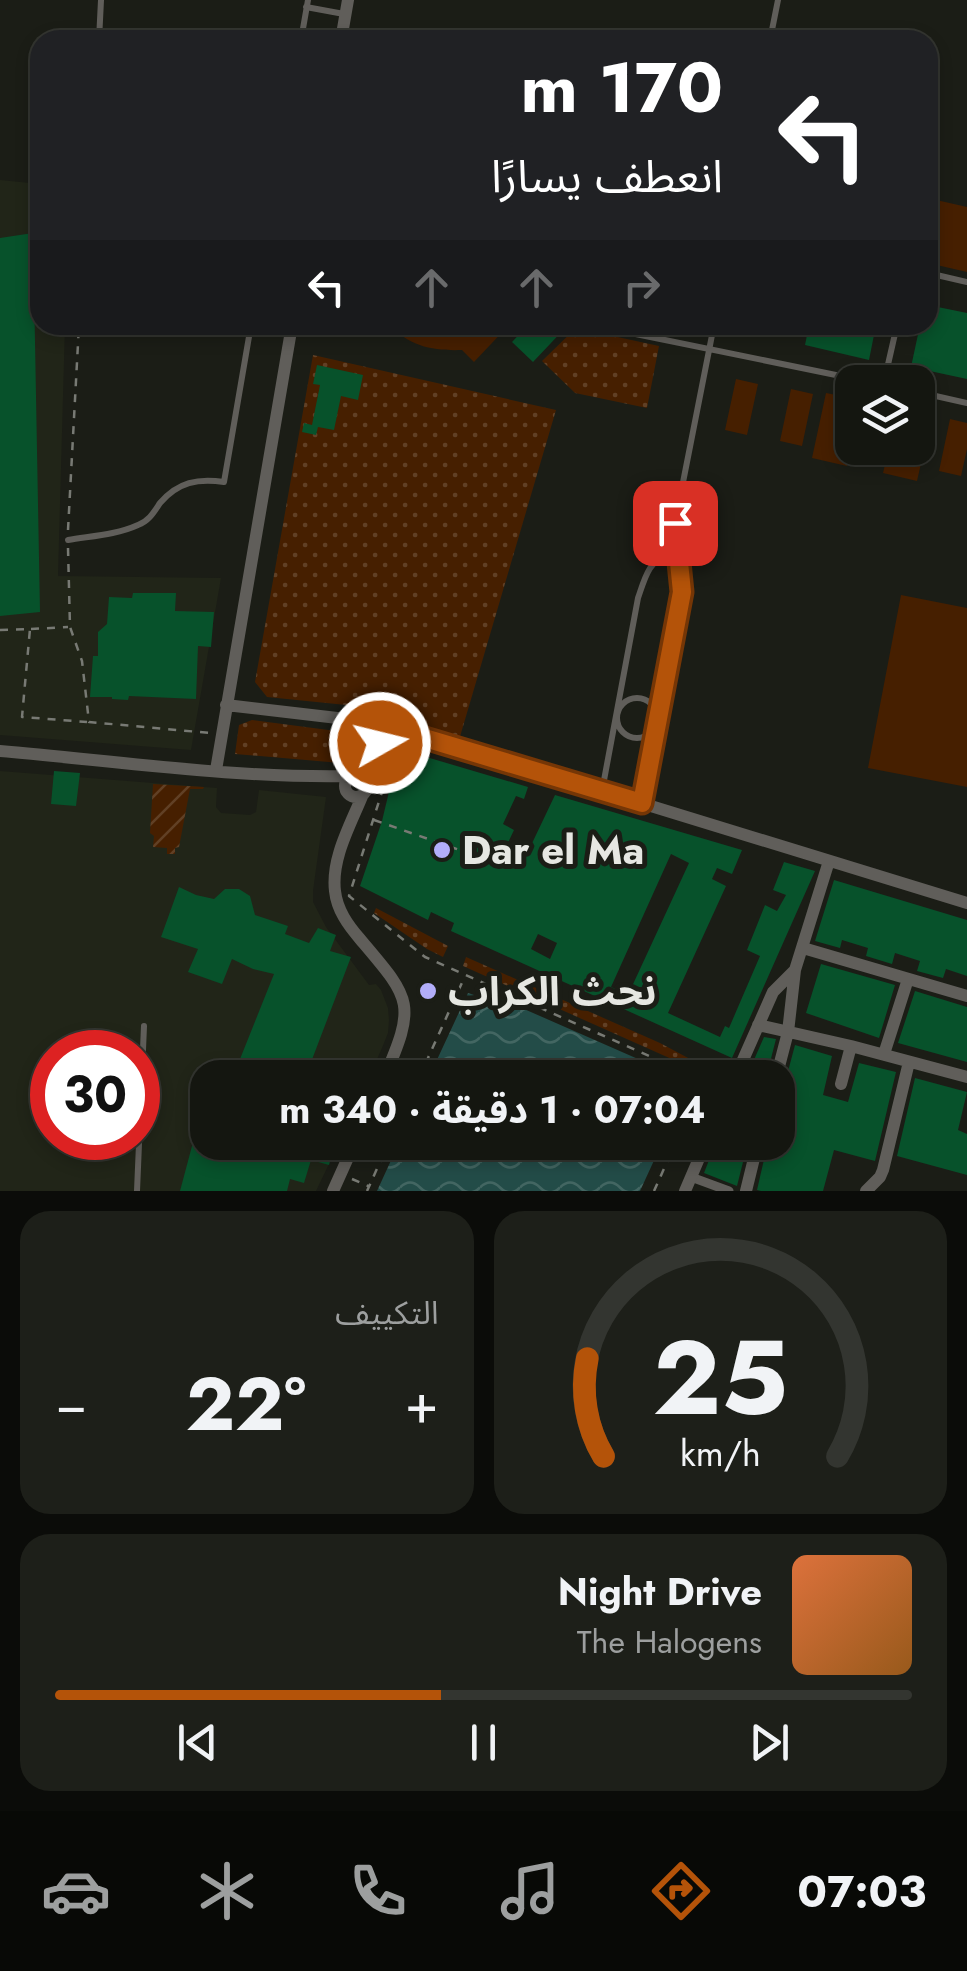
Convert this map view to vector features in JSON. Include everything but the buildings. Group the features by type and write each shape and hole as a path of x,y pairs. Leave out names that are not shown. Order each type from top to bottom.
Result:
{"street":[{"path":"216,770 290,335"},
{"path":"226,704 398,730 967,903"},
{"path":"343,842 385,734 398,730"},
{"path":"0,751 216,770 355,776 364,779 365,791"},
{"path":"321,776 354,796 365,791"},
{"path":"355,776 349,778 343,842 334,882 338,905 351,928 398,986 404,1007 404,1030 392,1060"},
{"path":"781,1060 795,970 829,861"},
{"path":"802,948 967,996"},
{"path":"743,1060 773,992 795,970"},
{"path":"884,1054 908,979"},
{"path":"758,1025 967,1077"},
{"path":"841,1084 851,1046"},
{"path":"874,1188 886,1158 910,1062"},
{"path":"333,1191 347,1160"},
{"path":"698,1160 688,1184 730,1191"},
{"path":"746,1191 754,1160"}],"lane":[{"path":"100,30 101,0"},
{"path":"772,30 778,0"},
{"path":"302,30 307,4 346,7"},
{"path":"938,275 967,282"},
{"path":"68,540 141,524 173,490 188,482 224,482 249,335"},
{"path":"641,335 835,375"},
{"path":"602,791 638,598 675,523 712,335"},
{"path":"888,365 895,335"},
{"path":"935,396 967,403"},
{"path":"642,803 682,592 675,523"},
{"path":"656,559 669,554 682,567"},
{"path":"644,698 655,707 657,721 646,736 633,738 618,726 617,714 624,702 644,698"},
{"path":"137,1191 144,1026"}],"path":[{"path":"78,335 68,540 70,627 82,661 89,722"},
{"path":"0,630 70,627"},
{"path":"30,629 22,717 221,734"},
{"path":"393,757 349,896 425,957 658,1060"},
{"path":"372,820 471,854"},
{"path":"427,1060 466,975"},
{"path":"340,1175 368,1188 381,1160"},
{"path":"654,1191 668,1160"}],"shaded area":[{"path":"0,180 30,183 30,335 65,335 58,576 221,578 191,750 0,735"},
{"path":"938,200 967,207 967,272 938,265"},
{"path":"402,335 500,335 474,362 462,350 414,343"},
{"path":"569,335 611,335 659,346 647,408 575,393 542,361"},
{"path":"313,355 556,410 459,740 367,712 366,707 267,697 255,682"},
{"path":"736,379 758,384 747,435 725,430"},
{"path":"791,389 813,394 802,446 780,441"},
{"path":"826,393 835,395 835,463 812,458"},
{"path":"950,419 967,423 961,476 939,471"},
{"path":"885,465 921,465 917,481 883,473"},
{"path":"901,595 967,608 967,787 868,768"},
{"path":"252,720 359,734 352,764 235,754 239,725"},
{"path":"0,771 217,788 216,807 221,813 256,812 259,790 326,797 313,902 326,927 369,985 376,984 381,990 389,1020 377,1060 190,1060 190,1160 331,1160 316,1191 0,1191"},
{"path":"153,784 204,787 190,789 175,854 167,854 167,848 153,847"},
{"path":"376,908 448,946 443,957 374,913"},
{"path":"466,957 692,1060 674,1060 463,966"}],"water":[{"path":"483,991 640,1060 437,1060 468,993 480,997"},
{"path":"391,1160 654,1160 640,1191 377,1191"}],"place":[{"name":"Dar el Ma","path":"442,850"},
{"name":"نحث الكراب","path":"428,991"}],"route":[{"path":"380,743 385,734 398,730 642,803 682,592 675,523"}]}
